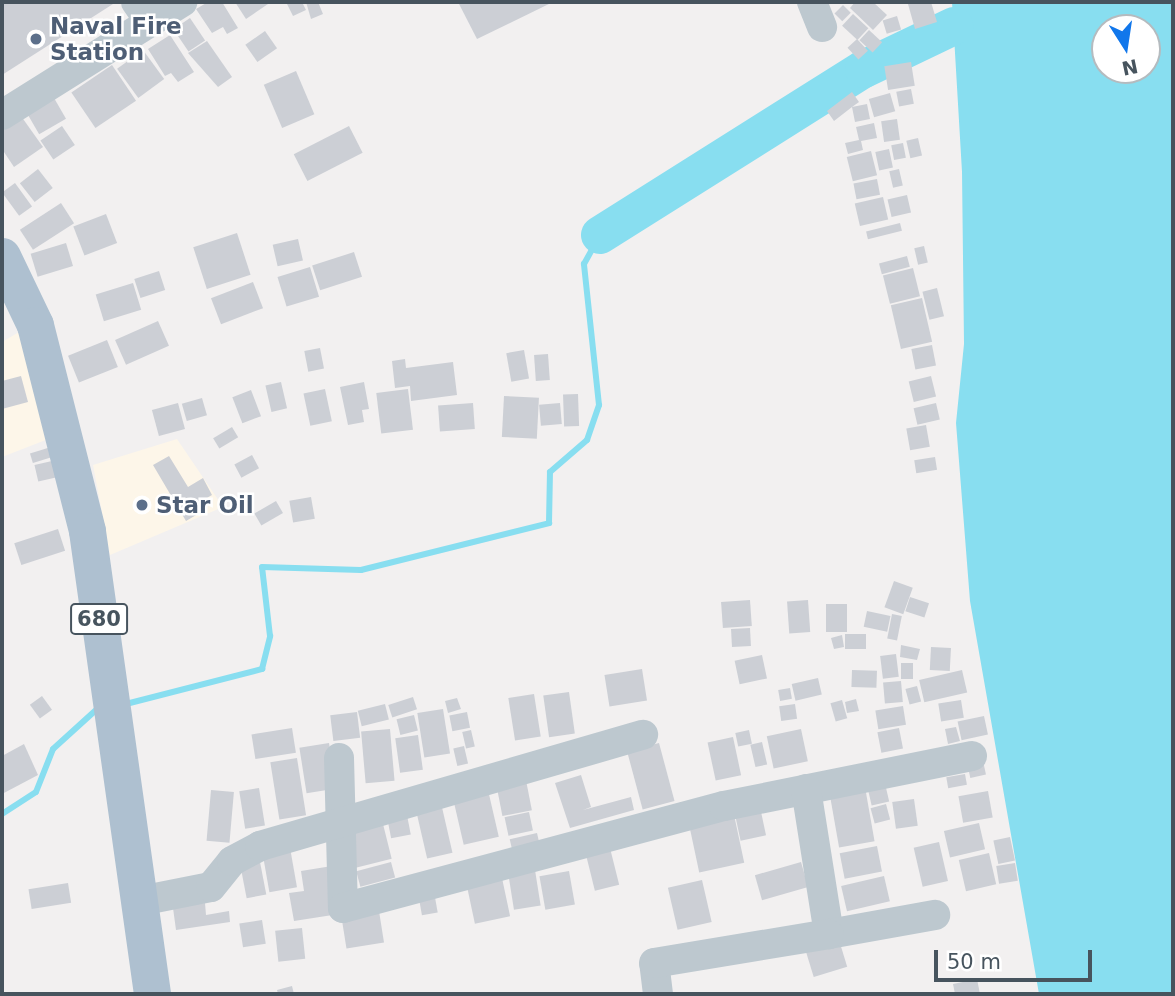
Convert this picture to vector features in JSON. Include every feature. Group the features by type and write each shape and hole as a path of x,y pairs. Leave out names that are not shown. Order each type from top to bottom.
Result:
{"main road":[{"name":"680","path":"2,256 35,325 87,531 152,994"}],"street":[{"path":"2,115 143,12 182,2"},
{"path":"140,901 211,887 232,860 260,846 643,735"},
{"path":"339,758 338,825 343,908 724,806 972,756"},
{"path":"806,789 830,934"},
{"path":"658,994 654,963 935,915"}],"shaded area":[{"path":"26,328 56,436 2,457 2,342"},
{"path":"177,439 223,507 110,555 93,465"}],"water":[{"path":"952,2 1173,2 1173,994 1039,994 970,601 956,423 964,344 962,172"}],"building":[{"path":"2,2 111,2 113,4 2,75"},
{"path":"208,2 222,2 238,28 227,34 223,27 212,33 196,9"},
{"path":"235,2 267,2 268,4 246,19"},
{"path":"286,2 302,2 306,10 293,16"},
{"path":"306,2 318,2 323,14 311,19"},
{"path":"458,2 553,2 477,39"},
{"path":"855,2 873,2 887,15 873,30 850,8"},
{"path":"931,2 937,22 915,29 908,4"},
{"path":"843,5 851,13 842,21 835,13"},
{"path":"853,14 868,28 857,40 842,26"},
{"path":"897,16 901,29 887,34 883,20"},
{"path":"190,18 205,40 189,52 173,29"},
{"path":"869,30 882,42 873,53 859,40"},
{"path":"265,31 277,48 257,62 245,45"},
{"path":"170,35 194,72 178,82 171,73 165,76 148,49"},
{"path":"857,39 868,51 858,60 847,48"},
{"path":"207,41 232,77 218,87 188,53"},
{"path":"143,50 164,79 138,98 117,69"},
{"path":"911,62 915,86 888,90 884,66"},
{"path":"112,65 136,101 95,128 71,92"},
{"path":"296,71 314,114 282,128 264,85"},
{"path":"911,89 914,104 899,107 896,92"},
{"path":"852,92 859,102 834,121 827,111"},
{"path":"890,93 895,111 874,117 869,99"},
{"path":"54,98 66,119 39,134 27,114"},
{"path":"867,104 870,119 855,122 852,107"},
{"path":"21,116 43,147 14,167 2,149 2,129"},
{"path":"897,119 900,140 884,142 881,121"},
{"path":"874,123 877,138 861,141 863,150 848,154 845,143 859,140 856,127"},
{"path":"62,126 75,145 53,160 40,141"},
{"path":"349,126 363,153 307,181 294,154"},
{"path":"918,138 922,156 910,158 906,141"},
{"path":"903,143 906,158 894,160 891,145"},
{"path":"889,149 893,168 879,170 875,152"},
{"path":"871,151 877,175 853,181 847,157"},
{"path":"38,169 53,188 35,202 20,183"},
{"path":"899,169 903,186 893,188 889,171"},
{"path":"877,179 880,195 856,199 853,184"},
{"path":"15,183 32,206 19,216 2,192"},
{"path":"907,195 911,213 892,217 888,199"},
{"path":"883,197 888,219 860,226 855,204"},
{"path":"61,203 74,223 33,250 20,230"},
{"path":"106,214 117,243 84,255 73,227"},
{"path":"900,223 902,231 868,239 866,231"},
{"path":"237,233 251,275 207,289 193,247"},
{"path":"298,239 303,260 278,266 273,245"},
{"path":"66,243 73,266 38,277 31,254"},
{"path":"924,246 928,263 918,265 914,248"},
{"path":"354,252 362,277 320,290 312,266"},
{"path":"907,256 910,267 882,274 879,264"},
{"path":"310,267 319,297 287,307 277,277"},
{"path":"913,268 920,296 890,304 883,275"},
{"path":"159,271 165,290 140,298 134,279"},
{"path":"253,282 263,308 221,324 211,298"},
{"path":"133,283 141,310 104,321 96,294"},
{"path":"937,288 944,316 929,320 922,292"},
{"path":"922,298 932,342 901,349 891,305"},
{"path":"158,321 169,346 126,365 115,340"},
{"path":"107,340 118,367 79,383 68,356"},
{"path":"932,345 936,366 915,370 911,349"},
{"path":"320,348 324,369 308,372 304,351"},
{"path":"524,350 529,379 511,382 506,353"},
{"path":"548,354 550,380 536,381 534,355"},
{"path":"405,359 406,368 453,362 457,395 411,401 410,386 395,388 392,361"},
{"path":"21,376 28,402 2,409 2,381"},
{"path":"931,376 936,396 914,402 909,382"},
{"path":"281,382 287,408 271,412 265,386"},
{"path":"364,382 369,409 362,410 364,422 348,425 340,387"},
{"path":"325,389 332,421 310,426 303,394"},
{"path":"408,389 413,430 381,434 376,393"},
{"path":"251,390 261,416 242,423 232,397"},
{"path":"578,394 579,426 564,427 563,395"},
{"path":"504,396 539,398 537,439 502,437"},
{"path":"202,398 207,415 187,421 182,404"},
{"path":"178,403 185,429 159,436 152,410"},
{"path":"473,403 475,429 440,431 438,405"},
{"path":"560,403 562,424 541,426 539,405"},
{"path":"936,403 940,420 917,425 914,408"},
{"path":"926,425 930,447 910,450 906,428"},
{"path":"232,427 238,437 219,449 213,438"},
{"path":"51,447 54,457 33,463 30,453"},
{"path":"252,455 259,468 241,478 234,464"},
{"path":"169,456 188,487 203,478 212,495 198,503 203,511 186,521 153,465"},
{"path":"935,457 937,470 916,473 914,460"},
{"path":"52,461 56,478 38,482 34,465"},
{"path":"311,497 315,519 293,522 289,501"},
{"path":"276,501 283,513 261,526 254,514"},
{"path":"58,529 65,551 21,565 14,543"},
{"path":"894,581 913,588 903,614 884,607"},
{"path":"910,597 929,603 924,617 905,611"},
{"path":"750,600 752,626 723,628 721,602"},
{"path":"808,600 810,632 789,633 787,601"},
{"path":"826,604 847,604 847,632 826,632"},
{"path":"867,611 890,616 887,632 864,627"},
{"path":"892,614 902,616 897,640 887,639"},
{"path":"750,628 751,646 732,647 731,629"},
{"path":"845,634 866,634 866,649 845,649"},
{"path":"842,635 844,647 834,649 831,638"},
{"path":"901,645 920,649 917,660 900,657"},
{"path":"931,647 951,648 950,671 930,670"},
{"path":"896,654 899,677 883,679 880,656"},
{"path":"762,655 767,678 740,684 735,661"},
{"path":"901,663 913,663 913,679 901,679"},
{"path":"642,669 647,701 609,707 604,675"},
{"path":"852,670 877,671 876,688 851,687"},
{"path":"962,670 967,692 924,702 919,680"},
{"path":"818,678 822,695 796,701 792,684"},
{"path":"901,681 903,702 885,703 883,683"},
{"path":"917,686 921,701 910,705 905,689"},
{"path":"790,688 792,699 780,701 778,690"},
{"path":"569,692 575,734 549,737 543,696"},
{"path":"534,694 541,736 515,741 508,698"},
{"path":"42,696 52,710 40,719 30,705"},
{"path":"413,697 417,709 392,717 388,705"},
{"path":"457,698 461,709 448,713 445,701"},
{"path":"856,699 859,711 847,713 845,702"},
{"path":"842,700 847,718 836,722 830,703"},
{"path":"961,700 964,718 941,721 938,704"},
{"path":"385,704 389,720 362,726 358,711"},
{"path":"795,704 797,719 781,721 779,706"},
{"path":"903,706 906,725 878,729 875,710"},
{"path":"443,709 450,753 424,758 417,713"},
{"path":"357,712 360,738 333,741 330,715"},
{"path":"467,712 470,728 452,731 449,715"},
{"path":"414,715 418,731 400,735 397,719"},
{"path":"984,716 988,735 962,740 958,722"},
{"path":"956,727 960,741 948,744 945,729"},
{"path":"292,728 296,753 255,759 252,734"},
{"path":"899,728 903,749 881,753 877,732"},
{"path":"390,729 395,781 366,783 361,732"},
{"path":"801,729 808,761 774,769 767,736"},
{"path":"471,730 475,747 466,749 462,732"},
{"path":"749,730 752,744 738,747 735,733"},
{"path":"418,735 423,770 400,773 395,738"},
{"path":"733,737 741,775 716,781 708,742"},
{"path":"762,742 767,764 755,767 750,745"},
{"path":"329,743 336,788 307,793 299,748"},
{"path":"659,743 675,801 643,809 627,752"},
{"path":"24,744 38,775 2,794 2,756"},
{"path":"464,746 468,764 457,766 453,748"},
{"path":"982,756 986,775 970,778 966,759"},
{"path":"297,758 306,815 279,820 270,762"},
{"path":"965,774 967,785 948,788 946,777"},
{"path":"525,775 532,810 502,816 496,781"},
{"path":"581,775 591,807 583,810 631,797 634,810 570,828 555,783"},
{"path":"884,779 889,801 872,805 866,783"},
{"path":"865,787 875,841 839,847 830,793"},
{"path":"259,788 265,826 245,829 239,791"},
{"path":"211,790 234,792 229,843 207,841"},
{"path":"488,790 499,837 464,845 453,798"},
{"path":"988,791 993,818 963,823 958,796"},
{"path":"914,799 918,826 896,829 892,802"},
{"path":"441,803 452,853 427,859 416,809"},
{"path":"886,804 890,819 875,824 871,808"},
{"path":"760,807 766,835 741,841 735,812"},
{"path":"406,810 411,835 391,838 386,814"},
{"path":"733,810 744,863 699,872 688,820"},
{"path":"529,812 533,831 508,836 505,817"},
{"path":"382,820 392,859 356,868 346,829"},
{"path":"979,823 985,849 950,857 944,831"},
{"path":"537,833 541,851 514,857 510,839"},
{"path":"1010,837 1015,860 998,864 993,841"},
{"path":"289,842 297,887 269,892 261,847"},
{"path":"939,842 948,881 923,887 914,848"},
{"path":"609,844 619,885 595,891 585,850"},
{"path":"877,846 882,872 845,879 840,853"},
{"path":"989,853 996,884 966,891 959,860"},
{"path":"260,862 266,894 247,898 240,866"},
{"path":"391,862 395,877 360,887 356,871"},
{"path":"801,862 808,887 762,900 755,875"},
{"path":"1015,863 1018,881 999,884 996,866"},
{"path":"332,866 339,914 294,921 289,893 304,891 301,871"},
{"path":"535,870 541,906 514,910 508,874"},
{"path":"569,871 575,904 545,910 539,876"},
{"path":"884,876 890,901 847,911 841,886"},
{"path":"502,878 510,916 475,924 467,885"},
{"path":"702,880 712,922 678,930 668,888"},
{"path":"68,883 71,903 32,909 28,889"},
{"path":"433,886 438,913 422,915 417,889"},
{"path":"205,903 206,915 229,911 230,922 176,930 173,908"},
{"path":"379,911 384,943 346,949 341,917"},
{"path":"262,920 266,944 243,947 239,924"},
{"path":"302,928 305,959 278,962 275,931"},
{"path":"839,940 847,967 814,977 806,950"},
{"path":"977,979 980,994 955,994 953,984"},
{"path":"292,986 294,994 278,994 277,990"}],"waterway":[{"path":"600,235 864,69 954,26"},
{"path":"122,705 262,669 270,636 262,567 361,570 549,523 550,472 587,440 599,405 584,264 600,235"},
{"path":"2,814 36,792 53,749 96,710"}],"place":[{"name":"Naval Fire Station","path":"36,39"},
{"name":"Star Oil","path":"142,505"}]}
